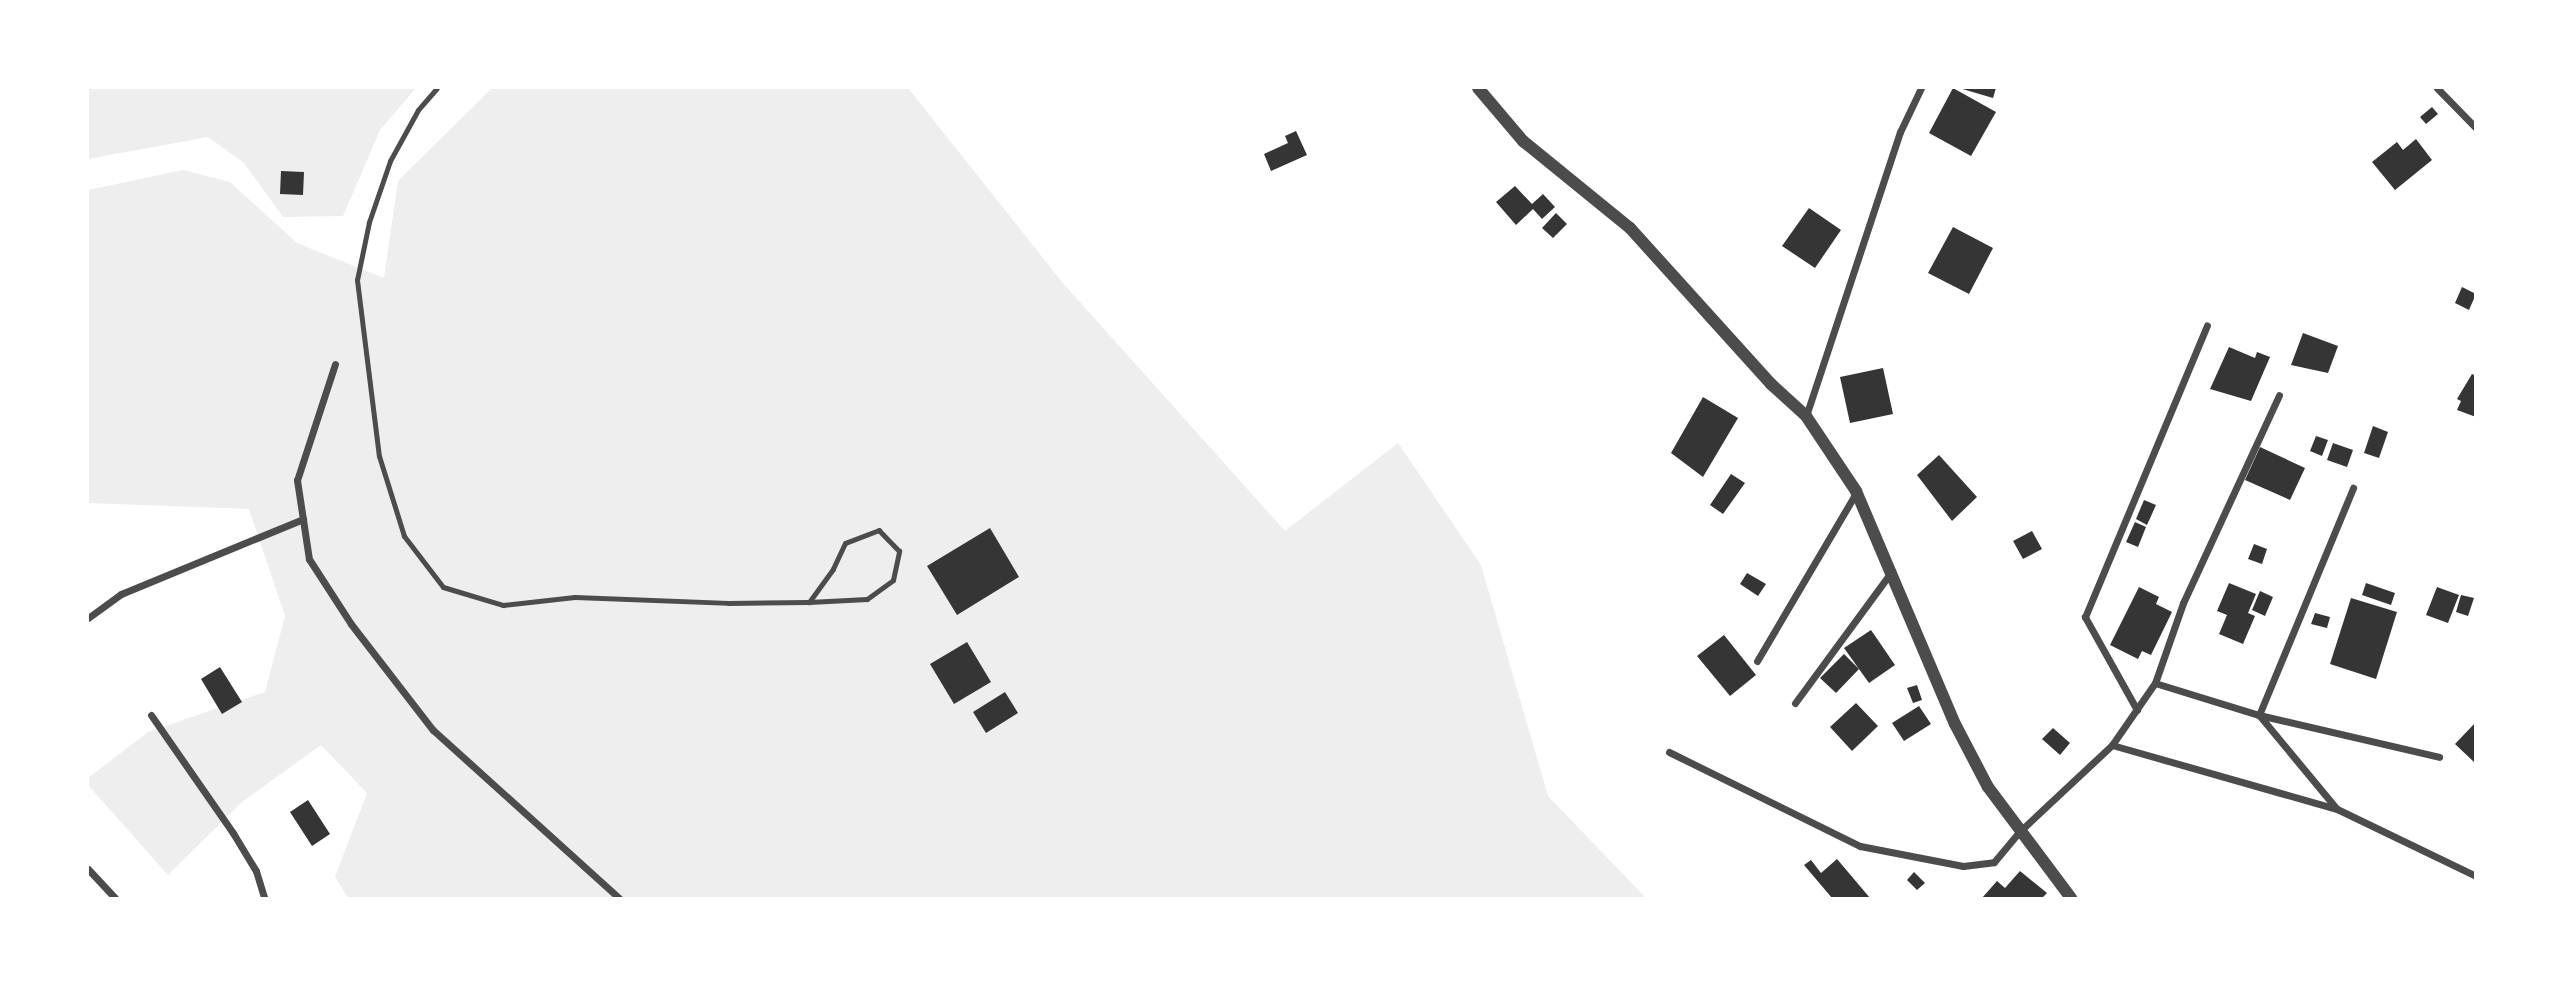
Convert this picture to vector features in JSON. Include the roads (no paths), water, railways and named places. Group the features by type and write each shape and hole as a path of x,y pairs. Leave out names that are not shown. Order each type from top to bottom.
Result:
{"street":[{"path":"1478,88 1523,141 1630,228 1771,384 1806,416 1856,491 1893,570 1955,724 1988,787 2019,832 2071,898"},
{"path":"1806,416 1900,132 1921,88"},
{"path":"2437,88 2476,128"},
{"path":"2137,710 2085,617 2207,325"},
{"path":"335,364 297,480 309,559 351,624 433,730 619,898"},
{"path":"1669,752 1860,846 1963,866 1994,862 2019,832 2112,745 2155,683 2183,603 2279,395"},
{"path":"2259,715 2353,488"},
{"path":"1757,661 1856,491"},
{"path":"88,618 121,594 303,519"},
{"path":"1795,703 1893,570"},
{"path":"2155,683 2259,715 2439,757"},
{"path":"151,715 233,833 256,871 264,898"},
{"path":"2259,715 2337,809"},
{"path":"2112,745 2337,809 2476,876"},
{"path":"88,869 115,898"}],"lane":[{"path":"437,88 390,160 369,222 358,280 379,456 404,536 443,587 503,605 575,597 809,602 867,599 893,580 899,551 879,530 845,543 833,569 809,602"}]}
